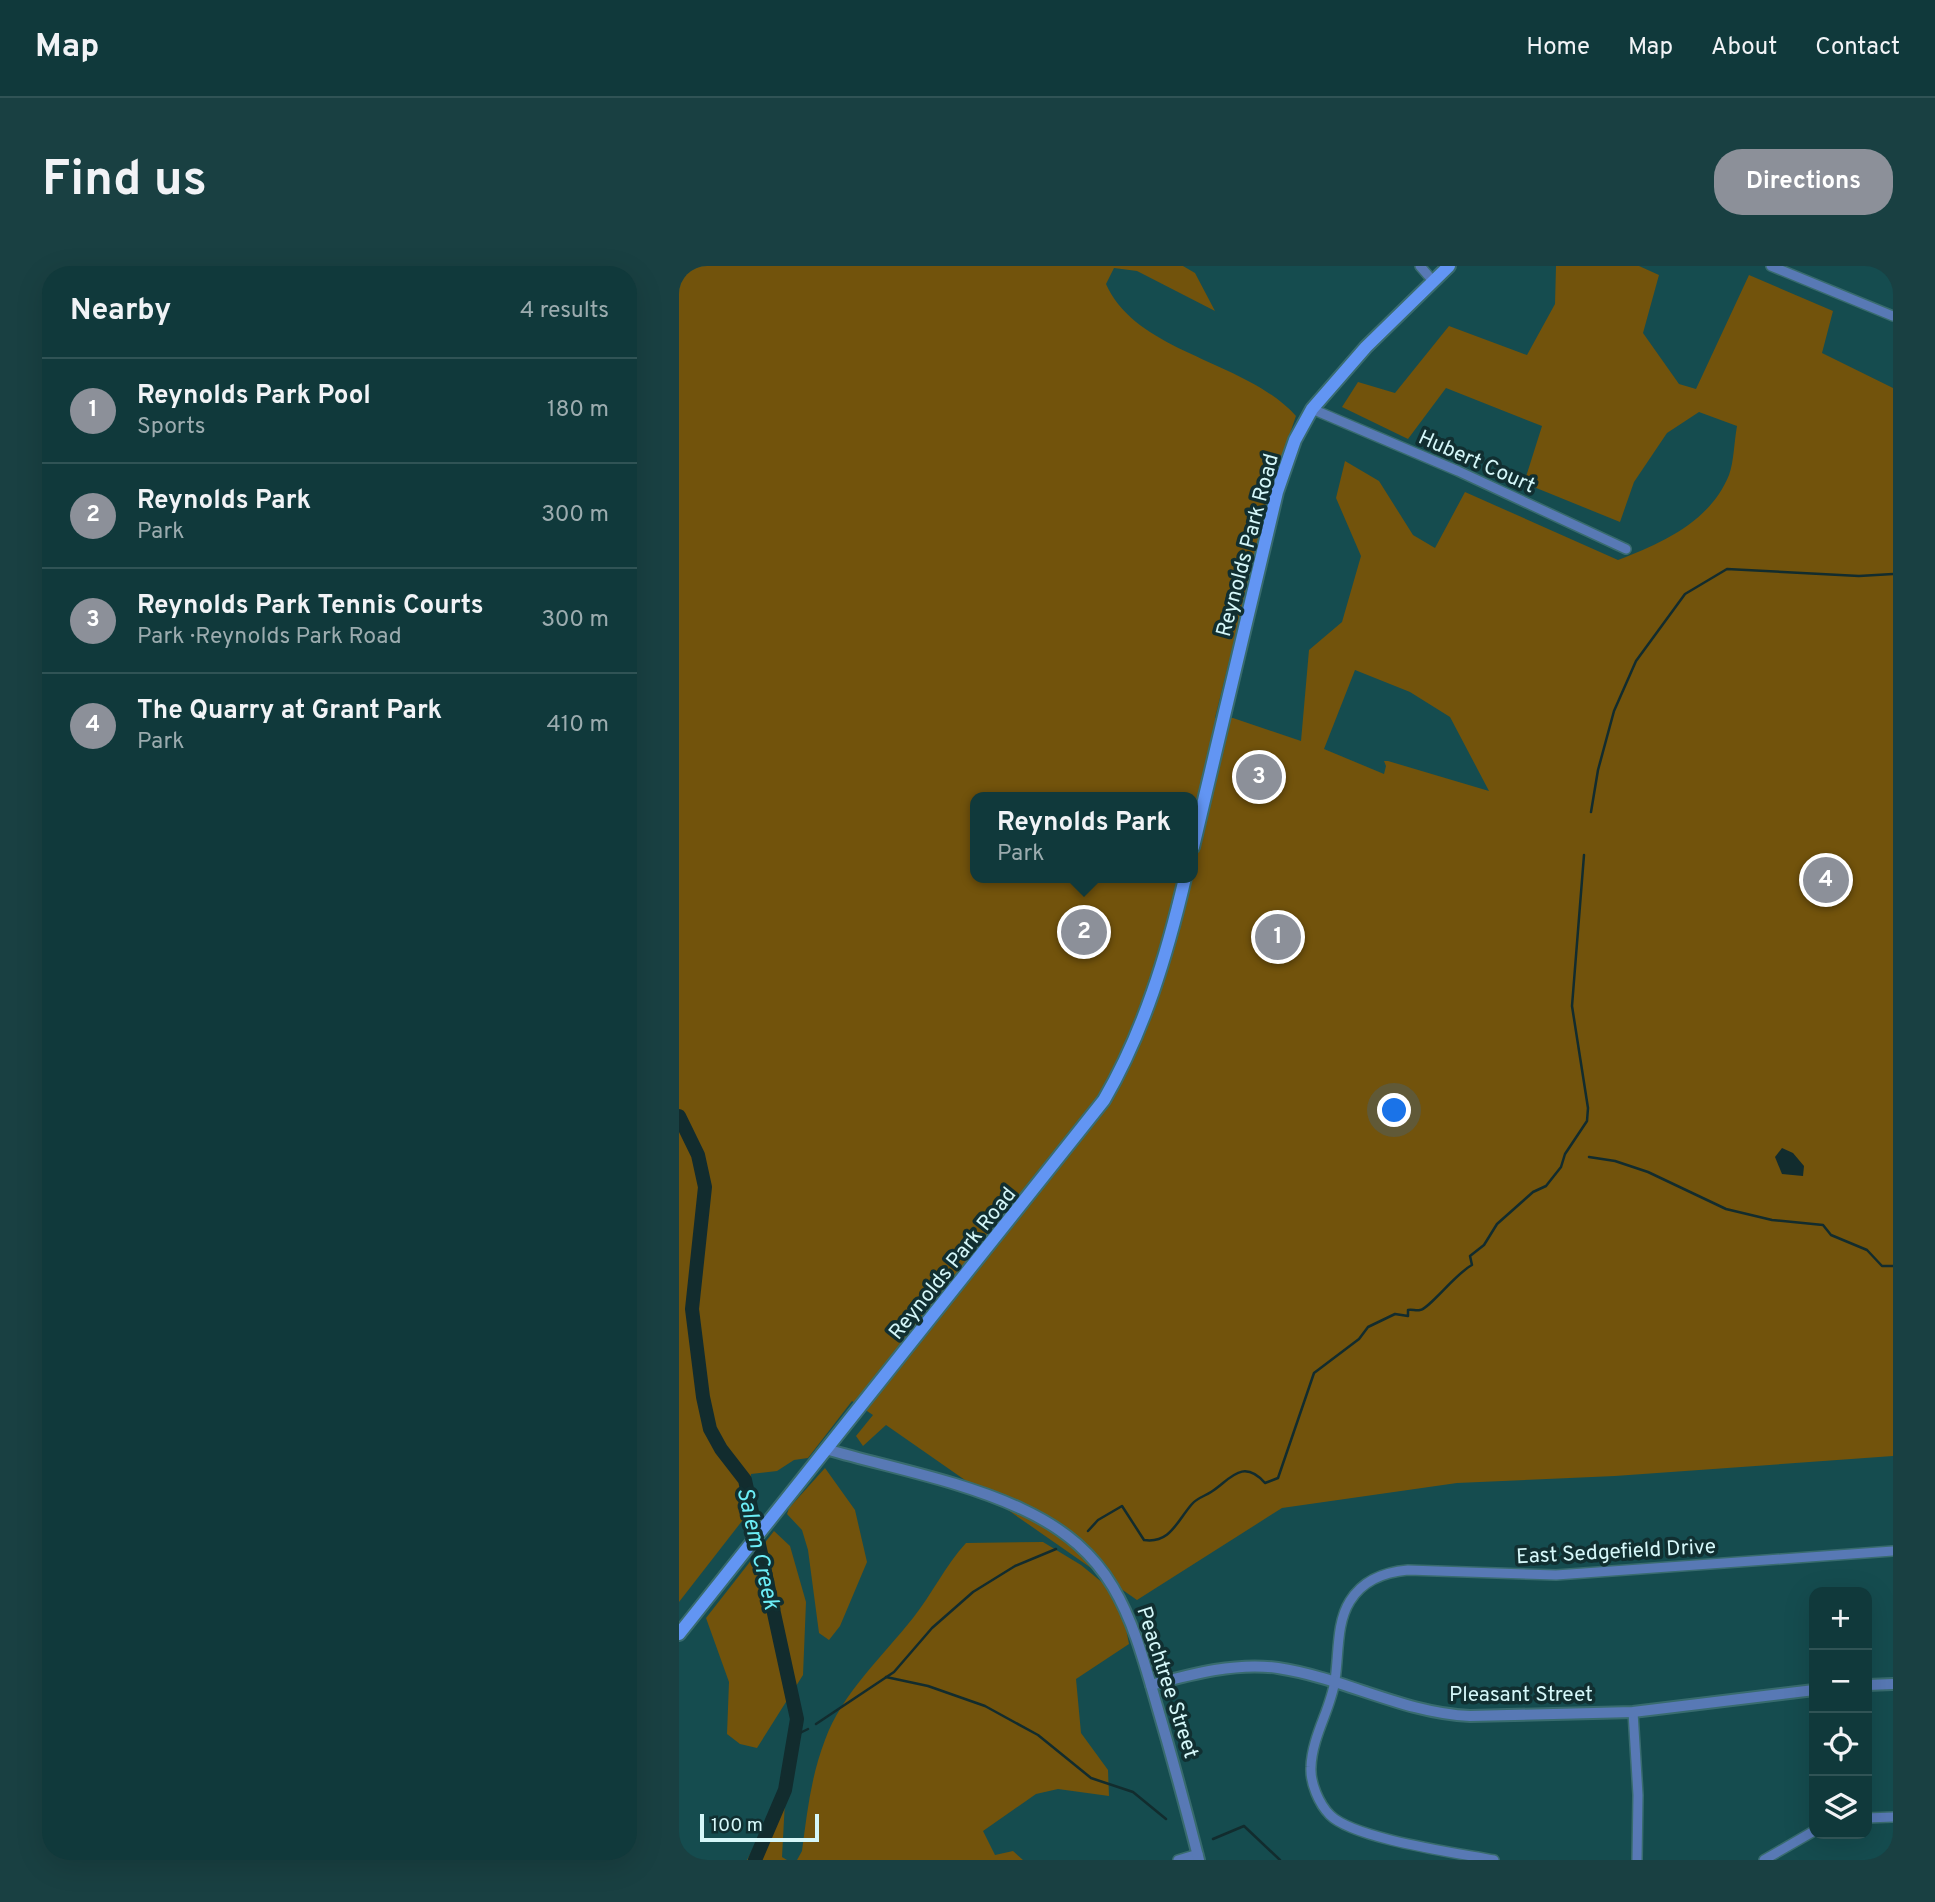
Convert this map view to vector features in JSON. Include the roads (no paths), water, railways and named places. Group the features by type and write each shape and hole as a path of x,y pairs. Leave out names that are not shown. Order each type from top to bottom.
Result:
{"main road":[{"name":"Reynolds Park Road","path":"1198,822 1277,492 1295,440 1312,409 1366,347 1449,266"},
{"name":"Reynolds Park Road","path":"679,1634 829,1450 1104,1100 1129,1056 1152,996 1184,883"}],"street":[{"path":"1420,266 1433,281"},
{"path":"1776,267 1893,316"},
{"name":"Hubert Court","path":"1312,409 1452,469 1626,549"},
{"name":"Peachtree Street","path":"829,1450 1008,1503 1055,1528 1091,1558 1118,1592 1133,1623 1199,1857"},
{"name":"East Sedgefield Drive","path":"1494,1860 1357,1829 1329,1814 1317,1795 1311,1767 1335,1683 1346,1608 1365,1585 1387,1573 1437,1570 1556,1575 1893,1551"},
{"name":"Pleasant Street","path":"1151,1685 1200,1673 1263,1667 1310,1674 1443,1714 1633,1712 1809,1691"},
{"path":"1872,1685 1893,1684"},
{"path":"1633,1712 1638,1794 1637,1860"},
{"path":"1872,1818 1893,1817"},
{"path":"1764,1860 1809,1834"},
{"path":"1178,1860 1199,1857"}],"water":[{"path":"1257,923 1303,935 1299,951 1253,939"},
{"path":"1782,1148 1793,1153 1804,1166 1803,1176 1782,1174 1775,1157"}],"waterway":[{"path":"1591,812 1598,770 1614,711 1636,661 1685,594 1727,569 1859,576 1893,574"},
{"path":"1088,1531 1098,1520 1122,1506 1144,1540 1153,1540 1167,1535 1194,1502 1236,1474 1249,1472 1265,1483 1278,1478 1314,1373 1359,1339 1368,1327 1395,1314 1408,1316 1408,1310 1420,1310 1430,1304 1458,1275 1472,1265 1470,1256 1484,1245 1497,1224 1533,1192 1546,1186 1561,1167 1565,1154 1587,1121 1588,1108 1572,1006 1584,855"},
{"name":"Salem Creek","path":"679,1116 698,1155 705,1187 692,1309 703,1397 710,1429 721,1449 745,1480 797,1719 785,1790 755,1860"},
{"path":"1589,1157 1615,1161 1648,1172 1726,1209 1772,1220 1823,1225 1831,1235 1867,1250 1882,1266 1893,1266"},
{"path":"816,1724 894,1672 932,1628 973,1592 1015,1566 1056,1549"},
{"path":"886,1677 928,1686 985,1706 1038,1735 1091,1778 1133,1792 1166,1819"},
{"path":"796,1735 808,1729"},
{"path":"1213,1839 1244,1826 1280,1860"}],"place":[{"name":"Reynolds Park Tennis Courts","path":"1259,777"},
{"name":"The Quarry at Grant Park","path":"1826,880"},
{"name":"Reynolds Park","path":"1084,932"},
{"name":"Reynolds Park Pool","path":"1278,937"}]}
